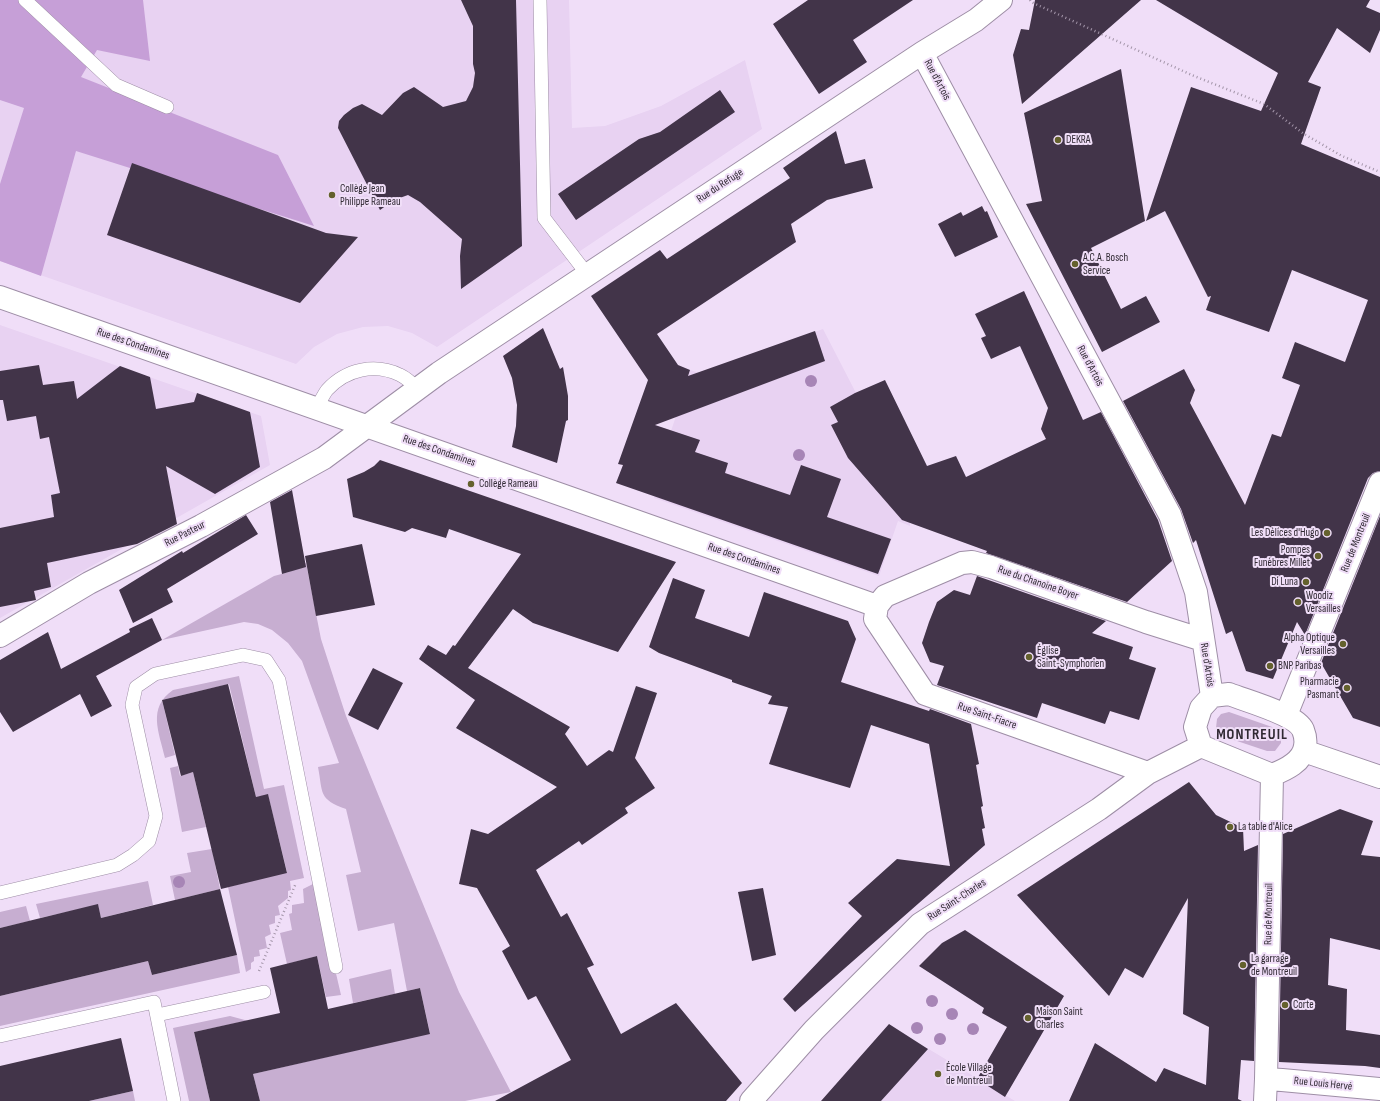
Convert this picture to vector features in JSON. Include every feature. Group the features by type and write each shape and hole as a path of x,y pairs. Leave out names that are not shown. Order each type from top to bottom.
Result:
{"street":[{"name":"Rue du Refuge","path":"418,388 922,52 976,20 1001,0"},
{"name":"Rue d'Artois","path":"922,52 1170,515 1196,592 1212,696"},
{"name":"Rue des Condamines","path":"0,297 877,606"},
{"name":"Rue Pasteur","path":"0,636 89,583 201,526 324,458 418,388"},
{"name":"Rue de Montreuil","path":"1286,715 1380,483"},
{"name":"Rue du Chanoine Boyer","path":"877,606 885,596 962,563 972,562 991,567 1146,622 1203,640"},
{"name":"Rue Saint-Fiacre","path":"877,606 875,619 924,694 1148,772"},
{"path":"1229,694 1286,715 1303,729 1306,740 1304,751 1294,764 1272,775 1201,746 1195,727 1201,708 1212,696 1229,694"},
{"name":"Rue Saint-Charles","path":"751,1101 814,1030 920,924 1099,809 1148,772 1201,746"},
{"path":"1304,751 1380,777"},
{"name":"Rue de Montreuil","path":"1265,1101 1272,775"},
{"name":"Rue Louis Hervé","path":"1266,1079 1380,1089"}],"lane":[{"path":"25,0 116,85 167,107"},
{"path":"540,0 544,218 587,274"},
{"path":"316,409 326,391 342,377 361,369 382,369 402,375 418,388"},
{"path":"0,893 117,865 149,841 156,816 132,705 136,687 155,674 243,655 266,660 279,680 336,967"},
{"path":"157,1015 264,992"},
{"path":"0,1036 154,1002 174,1101"}],"path":[{"path":"1030,0 1031,2 1194,76 1264,104 1304,134 1342,156 1380,172"},
{"path":"248,996 297,881 319,876"}],"shaded area":[{"name":"Collège Jean Philippe Rameau","path":"0,0 569,0 572,128 605,126 661,106 745,60 762,129 437,347 412,333 388,326 363,327 337,334 314,347 296,364 0,261"},
{"path":"0,0 143,0 150,61 97,50 81,77 278,155 314,226 76,151 41,276 0,261 0,184 24,108 0,100"},
{"path":"0,325 261,416 270,465 0,618"},
{"path":"823,329 856,393 910,523 910,526 898,521 879,576 654,498 669,454 664,452 689,377 679,366 699,373"},
{"path":"306,563 321,639 346,716 459,992 511,1092 465,1101 260,1101 253,1074 430,1033 420,988 407,991 394,923 358,931 346,875 361,872 346,809 331,802 323,794 318,767 339,763 302,661 288,643 272,630 258,624 244,622 162,640 274,576 289,572"},
{"path":"239,676 264,789 284,785 304,878 290,881 291,890 288,891 288,898 278,906 280,915 275,916 275,923 269,925 271,934 265,937 267,948 259,950 260,956 254,957 254,961 251,963 251,969 246,972 228,887 287,872 268,795 256,797 229,684 163,700 173,690"},
{"path":"162,701 175,755 165,758 157,721 157,713"},
{"path":"1229,712 1275,728 1281,733 1281,743 1275,751 1267,751 1222,736 1216,728 1217,719 1221,714"},
{"path":"178,766 180,776 193,772 206,827 182,832 170,768"},
{"path":"212,849 220,889 175,900 170,876 191,872 187,853"},
{"path":"148,881 153,905 101,918 98,905 40,918 36,904"},
{"path":"315,883 341,995 326,997 317,956 287,964 280,933 292,930 289,914 292,913 292,905 304,903 303,889"},
{"path":"26,906 30,921 0,928 0,912"},
{"path":"237,955 240,973 0,1026 0,996 148,961 152,975"},
{"path":"391,969 395,994 353,1003 349,979"},
{"path":"230,1016 256,1023 241,1022 194,1032 210,1101 189,1101 173,1028"},
{"name":"École Village de Montreuil","path":"927,1048 1015,1101 881,1101"},
{"path":"133,1091 135,1101 89,1101"}],"building":[{"path":"461,0 516,0 522,246 461,289 460,256 462,239 420,202 408,195 394,200 380,210 338,128 339,121 353,108 362,104 382,115 403,93 414,87 443,107 466,101 473,87 475,73 473,64 473,26"},
{"path":"808,0 913,0 853,40 867,62 819,94 773,24"},
{"path":"1035,0 1141,0 1022,104 1013,55 1021,29 1029,30"},
{"path":"1156,0 1370,0 1366,7 1380,13 1380,30 1370,53 1337,28 1308,82 1321,87 1301,144 1380,177 1380,471 1373,473 1368,478 1305,635 1297,622 1273,679 1246,671 1232,631 1226,634 1196,540 1193,543 1181,509 1123,401 1184,369 1195,390 1190,403 1245,505 1272,434 1281,437 1300,385 1282,378 1295,342 1345,362 1368,300 1292,270 1269,332 1206,310 1211,296 1208,297 1165,211 1146,221 1191,87 1261,111 1278,73"},
{"path":"1121,69 1145,221 1091,248 1121,309 1146,296 1160,322 1102,352 1026,204 1042,201 1024,113"},
{"path":"720,90 735,112 576,220 558,194 639,139 660,132"},
{"path":"836,131 845,164 865,159 873,188 827,200 791,224 796,242 657,334 678,365 690,370 688,376 815,331 825,361 655,425 700,440 695,452 728,463 725,473 790,495 801,465 841,479 827,517 891,539 878,574 616,483 623,465 618,464 648,380 591,296 660,250 667,259 790,178 783,168"},
{"path":"132,163 326,233 358,237 300,303 107,235"},
{"path":"982,206 985,212 987,211 998,237 955,257 938,224 961,212 963,216"},
{"path":"1024,291 1083,420 1101,412 1158,520 1172,561 1127,602 986,553 987,551 902,520 848,458 831,425 838,422 830,407 855,393 885,380 927,466 956,456 966,477 1046,439 1041,429 1048,408 1020,346 991,359 981,338 986,336 975,314"},
{"path":"543,328 560,369 563,367 568,396 568,420 566,421 557,463 512,447 516,426 517,405 512,378 503,356"},
{"path":"39,365 43,385 74,381 77,399 120,366 150,377 156,409 194,402 197,393 250,412 260,467 215,494 166,466 177,524 137,544 47,563 51,587 34,591 36,600 0,607 0,528 54,517 51,495 60,493 49,437 40,439 36,416 7,421 3,400 0,400 0,371"},
{"path":"380,460 676,562 618,652 533,623 513,609 468,668 570,727 565,734 587,766 609,750 613,752 636,686 657,693 635,758 655,788 625,808 628,813 582,845 579,841 536,870 561,917 567,913 594,965 587,968 621,1034 676,1003 742,1083 726,1101 495,1101 571,1060 536,996 528,1000 502,951 510,946 477,888 459,884 471,829 488,834 557,787 456,728 475,700 419,659 428,645 446,655 453,645 455,646 521,554 449,529 446,538 412,528 405,532 353,517 347,479 364,472"},
{"path":"292,490 306,567 282,574 270,502"},
{"path":"246,515 258,534 167,589 173,602 133,623 119,590 182,551 183,553"},
{"path":"1380,516 1380,727 1353,718 1321,663"},
{"path":"362,544 375,605 316,616 305,556"},
{"name":"Église Saint-Symphorien","path":"977,576 1106,621 1092,633 1133,647 1129,659 1156,668 1139,720 1110,711 1105,724 1042,703 1037,718 937,685 944,666 930,662 922,643 929,622 937,602 954,590 970,595"},
{"path":"673,578 705,590 695,618 749,637 764,592 848,621 856,639 841,682 929,711 930,709 971,724 979,764 976,765 983,806 981,807 985,828 982,829 985,845 795,1012 783,999 862,916 848,903 897,859 950,866 929,744 871,725 850,788 769,764 788,707 768,704 772,696 659,653 649,647"},
{"path":"152,618 162,640 96,676 112,706 91,717 80,694 13,732 0,712 0,660 48,632 61,669 130,632 129,629"},
{"path":"373,668 403,683 378,730 348,715"},
{"path":"228,684 256,797 268,794 287,873 221,889 193,772 181,776 162,700"},
{"path":"1189,782 1216,815 1243,828 1244,851 1258,845 1254,1061 1241,1060 1238,1099 1242,1101 1069,1101 1095,1043 1156,1082 1164,1068 1206,1085 1209,1027 1183,1014 1188,898 1143,978 1125,968 1109,996 1017,895"},
{"path":"1340,809 1373,821 1361,855 1380,857 1380,950 1330,938 1328,985 1347,989 1346,1030 1380,1035 1380,1068 1279,1062 1283,834"},
{"path":"763,888 776,955 752,961 738,892"},
{"path":"220,889 237,955 152,975 148,961 0,996 0,928 98,904 101,918"},
{"name":"Maison Saint Charles","path":"965,930 1064,996 1005,1097 977,1079 1007,1027 982,1013 984,1008 919,966 942,943"},
{"path":"317,956 328,1009 420,988 430,1034 253,1074 260,1101 210,1101 194,1032 280,1013 270,968"},
{"path":"889,1024 928,1049 881,1101 821,1101"},
{"path":"121,1038 133,1091 89,1101 0,1101 0,1066"}],"place":[{"name":"DEKRA","path":"1058,140"},
{"name":"Collège Jean Philippe Rameau","path":"332,195"},
{"name":"A.C.A. Bosch Service","path":"1075,264"},
{"name":"Collège Rameau","path":"471,484"},
{"name":"Les Délices d'Hugo","path":"1327,533"},
{"name":"Pompes Funèbres Millet","path":"1318,556"},
{"name":"Di Luna","path":"1306,582"},
{"name":"Woodiz Versailles","path":"1298,602"},
{"name":"Alpha Optique Versailles","path":"1343,644"},
{"name":"Église Saint-Symphorien","path":"1029,657"},
{"name":"BNP Paribas","path":"1270,666"},
{"name":"Pharmacie Pasmant","path":"1347,688"},
{"name":"La table d'Alice","path":"1230,827"},
{"name":"La garrage de Montreuil","path":"1243,965"},
{"name":"Corte","path":"1285,1005"},
{"name":"Maison Saint Charles","path":"1028,1018"},
{"name":"École Village de Montreuil","path":"938,1074"}],"district":[{"name":"MONTREUIL","path":"1252,735"}]}
